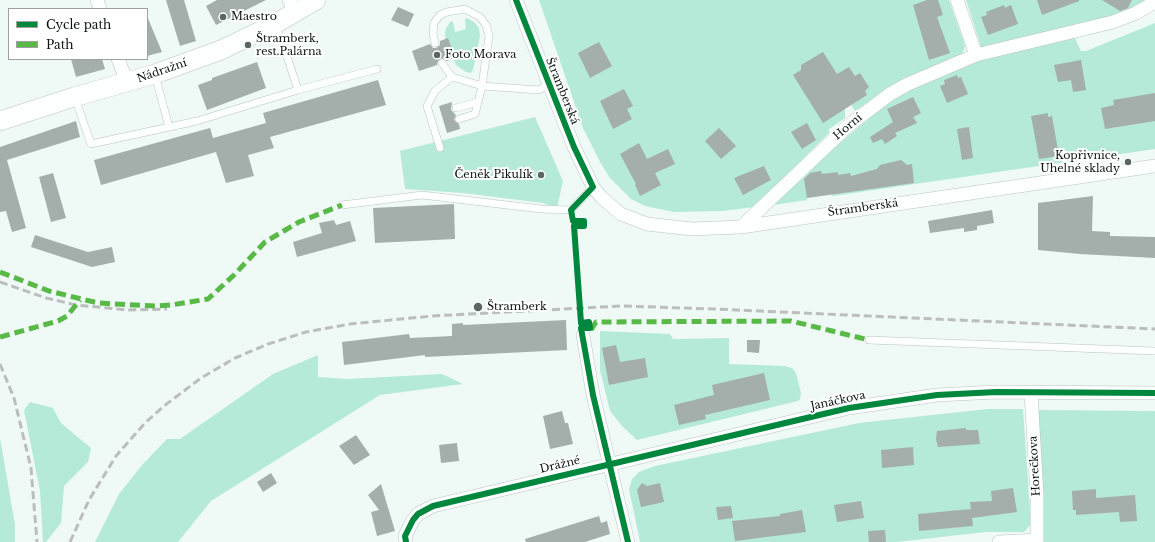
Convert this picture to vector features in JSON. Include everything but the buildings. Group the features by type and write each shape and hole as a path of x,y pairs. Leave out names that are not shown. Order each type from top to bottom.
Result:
{"main road":[{"name":"Nádražní","path":"0,121 74,97 155,74 221,50 273,25 292,6 316,0"}],"street":[{"name":"Štramberská","path":"516,0 574,147 593,187 602,198 621,214 647,224 662,227 692,229 741,227 1155,166"},
{"path":"957,0 976,55"},
{"name":"Horní","path":"741,227 849,125 890,94 908,84 976,55 1114,22 1136,13 1155,2"},
{"path":"118,60 127,82"},
{"path":"583,335 593,395 611,464 628,542"},
{"name":"Janáčkova","path":"611,464 664,453 849,408 937,395 1031,392 1155,393"},
{"name":"Horečkova","path":"999,542 1037,541 1037,495 1031,392"},
{"name":"Drážné","path":"406,542 408,526 418,514 433,506 611,464"}],"lane":[{"path":"435,43 433,33 434,23 440,15 447,12 465,9 480,17 486,25 489,36 482,86 475,114 459,119"},
{"path":"273,25 281,38 298,90"},
{"path":"442,63 452,77 482,86 539,90 549,84"},
{"path":"74,97 91,144 197,121 298,90 377,69"},
{"path":"155,74 169,127"},
{"path":"440,148 427,106 435,91 452,77"},
{"path":"456,108 478,102"},
{"path":"342,205 422,195 541,209 571,210 593,187"},
{"path":"870,340 1155,351"}],"green space":[{"path":"539,0 949,0 965,46 962,55 898,83 855,111 837,83 831,87 845,110 845,118 828,130 830,132 754,207 722,211 674,212 645,206 631,199 610,178 583,128"},
{"path":"966,0 1147,0 1125,14 1025,37 982,50"},
{"path":"467,18 474,22 479,28 480,36 473,70 471,73 466,72 456,65 446,43 445,34 446,28 451,21 453,22 455,32 466,29 465,19"},
{"path":"1155,23 1155,149 833,196 831,194 807,198 807,200 773,205 820,160 895,96 975,62 1074,36 1081,51 1086,51"},
{"path":"535,117 563,181 557,208 543,203 463,193 405,189 400,151"},
{"path":"600,331 670,334 673,339 729,338 729,364 785,366 792,368 796,373 801,393 800,399 798,401 637,440 622,426 610,411 600,370"},
{"path":"318,355 318,377 347,379 442,374 463,384 380,395 211,501 178,542 95,542 119,494 142,465 167,439 180,439 273,374"},
{"path":"30,402 53,408 61,423 91,448 88,462 64,486 61,523 46,542 43,542 40,491 24,410"},
{"path":"987,409 1023,409 1031,524 1024,532 986,532 897,542 640,542 629,489 632,479 639,472 655,466 859,423"},
{"path":"1038,410 1155,411 1155,542 1043,542"},
{"path":"0,438 15,525 15,542 0,542"}],"railway":[{"path":"0,282 46,298 76,305 128,310 167,309"},
{"path":"70,542 89,500 116,456 145,423 164,406 201,378 235,358 268,344 306,332 350,324 432,316 621,306 1155,329"},
{"path":"0,364 14,398 31,468 37,542"}],"marked path":[{"path":"0,272 49,291 98,303 155,306 208,299 234,275 265,242 299,222 342,205"},
{"path":"0,337 58,321 67,316 80,300"},
{"path":"591,330 596,322 791,321 869,340"}],"cycle path":[{"path":"516,0 574,147 593,187 571,210 573,221 584,221 584,226 574,226 581,323 589,322 590,328 581,328 593,395 628,542"},
{"path":"406,542 405,536 413,520 418,514 433,506 849,408 937,395 996,392 1155,393"}],"place":[{"name":"Maestro","path":"223,17"},
{"name":"Štramberk, rest.Palárna","path":"248,45"},
{"name":"Foto Morava","path":"437,55"},
{"name":"Kopřivnice, Uhelné sklady","path":"1128,162"},
{"name":"Čeněk Pikulík","path":"541,175"},
{"name":"Štramberk","path":"478,307"}]}
